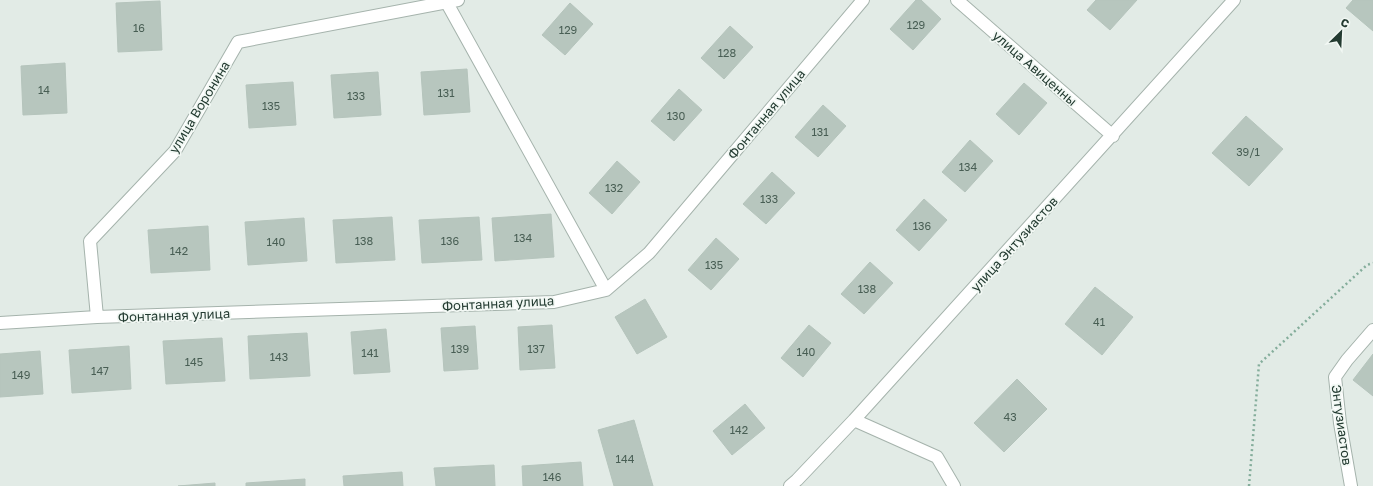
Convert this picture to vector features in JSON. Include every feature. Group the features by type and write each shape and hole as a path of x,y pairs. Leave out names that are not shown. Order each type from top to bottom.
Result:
{"street":[{"name":"Фонтанная улица","path":"97,317 554,302 606,290 649,253 863,0"},
{"name":"улица Авиценны","path":"957,0 1113,136"},
{"name":"улица Энтузиастов","path":"790,486 798,480 854,420 1113,136 1234,0"},
{"path":"452,1 606,290"},
{"name":"улица Воронина","path":"97,317 90,241 175,151 238,42 452,1"},
{"path":"0,323 97,317"},
{"name":"Энтузиастов","path":"1351,486 1340,423 1335,377 1347,360 1373,330"},
{"path":"854,420 937,457 954,486"}],"path":[{"path":"1249,486 1259,364 1367,265 1373,263"}],"building":[{"path":"916,0 921,0 941,19 913,50 890,29"},
{"path":"1096,0 1137,0 1110,30 1087,10"},
{"path":"1353,0 1373,0 1373,31 1346,8"},
{"path":"160,1 162,50 118,52 116,3"},
{"path":"570,3 593,24 565,55 542,35"},
{"path":"730,26 753,47 724,79 701,58"},
{"path":"65,63 67,113 23,115 21,66"},
{"path":"467,69 470,112 424,115 421,72"},
{"path":"378,72 381,115 334,118 331,75"},
{"path":"293,82 296,125 249,128 246,85"},
{"path":"1024,83 1047,103 1019,135 996,114"},
{"path":"679,89 702,110 674,141 651,121"},
{"path":"823,105 846,126 818,157 795,137"},
{"path":"1246,116 1283,149 1249,186 1212,153"},
{"path":"970,140 993,161 965,192 942,172"},
{"path":"617,161 640,182 612,214 589,193"},
{"path":"772,172 795,193 766,224 743,204"},
{"path":"924,199 947,220 919,251 896,230"},
{"path":"551,214 554,257 495,261 492,218"},
{"path":"392,217 395,260 336,263 333,220"},
{"path":"479,217 482,260 422,263 419,220"},
{"path":"304,218 307,261 248,265 245,222"},
{"path":"208,226 210,270 151,273 148,230"},
{"path":"716,238 739,259 711,290 688,270"},
{"path":"870,262 893,283 864,314 841,294"},
{"path":"1095,287 1133,317 1102,355 1065,324"},
{"path":"645,299 667,337 637,354 615,317"},
{"path":"552,325 555,368 520,370 518,327"},
{"path":"809,325 831,343 803,377 781,358"},
{"path":"475,326 478,369 444,371 441,328"},
{"path":"386,329 390,372 354,374 351,332"},
{"path":"307,333 310,376 250,379 248,336"},
{"path":"222,338 225,381 166,384 163,341"},
{"path":"129,346 131,389 72,393 69,350"},
{"path":"40,351 43,394 0,397 0,354"},
{"path":"1373,354 1373,396 1353,380"},
{"path":"1017,379 1047,409 1004,452 974,423"},
{"path":"745,404 765,428 732,455 713,431"},
{"path":"634,420 653,486 614,486 598,430"},
{"path":"581,462 583,486 523,486 522,466"},
{"path":"494,465 495,486 436,486 434,468"},
{"path":"402,472 403,486 344,486 343,476"},
{"path":"305,479 305,486 246,486 246,483"},
{"path":"215,483 215,486 178,486"}]}
